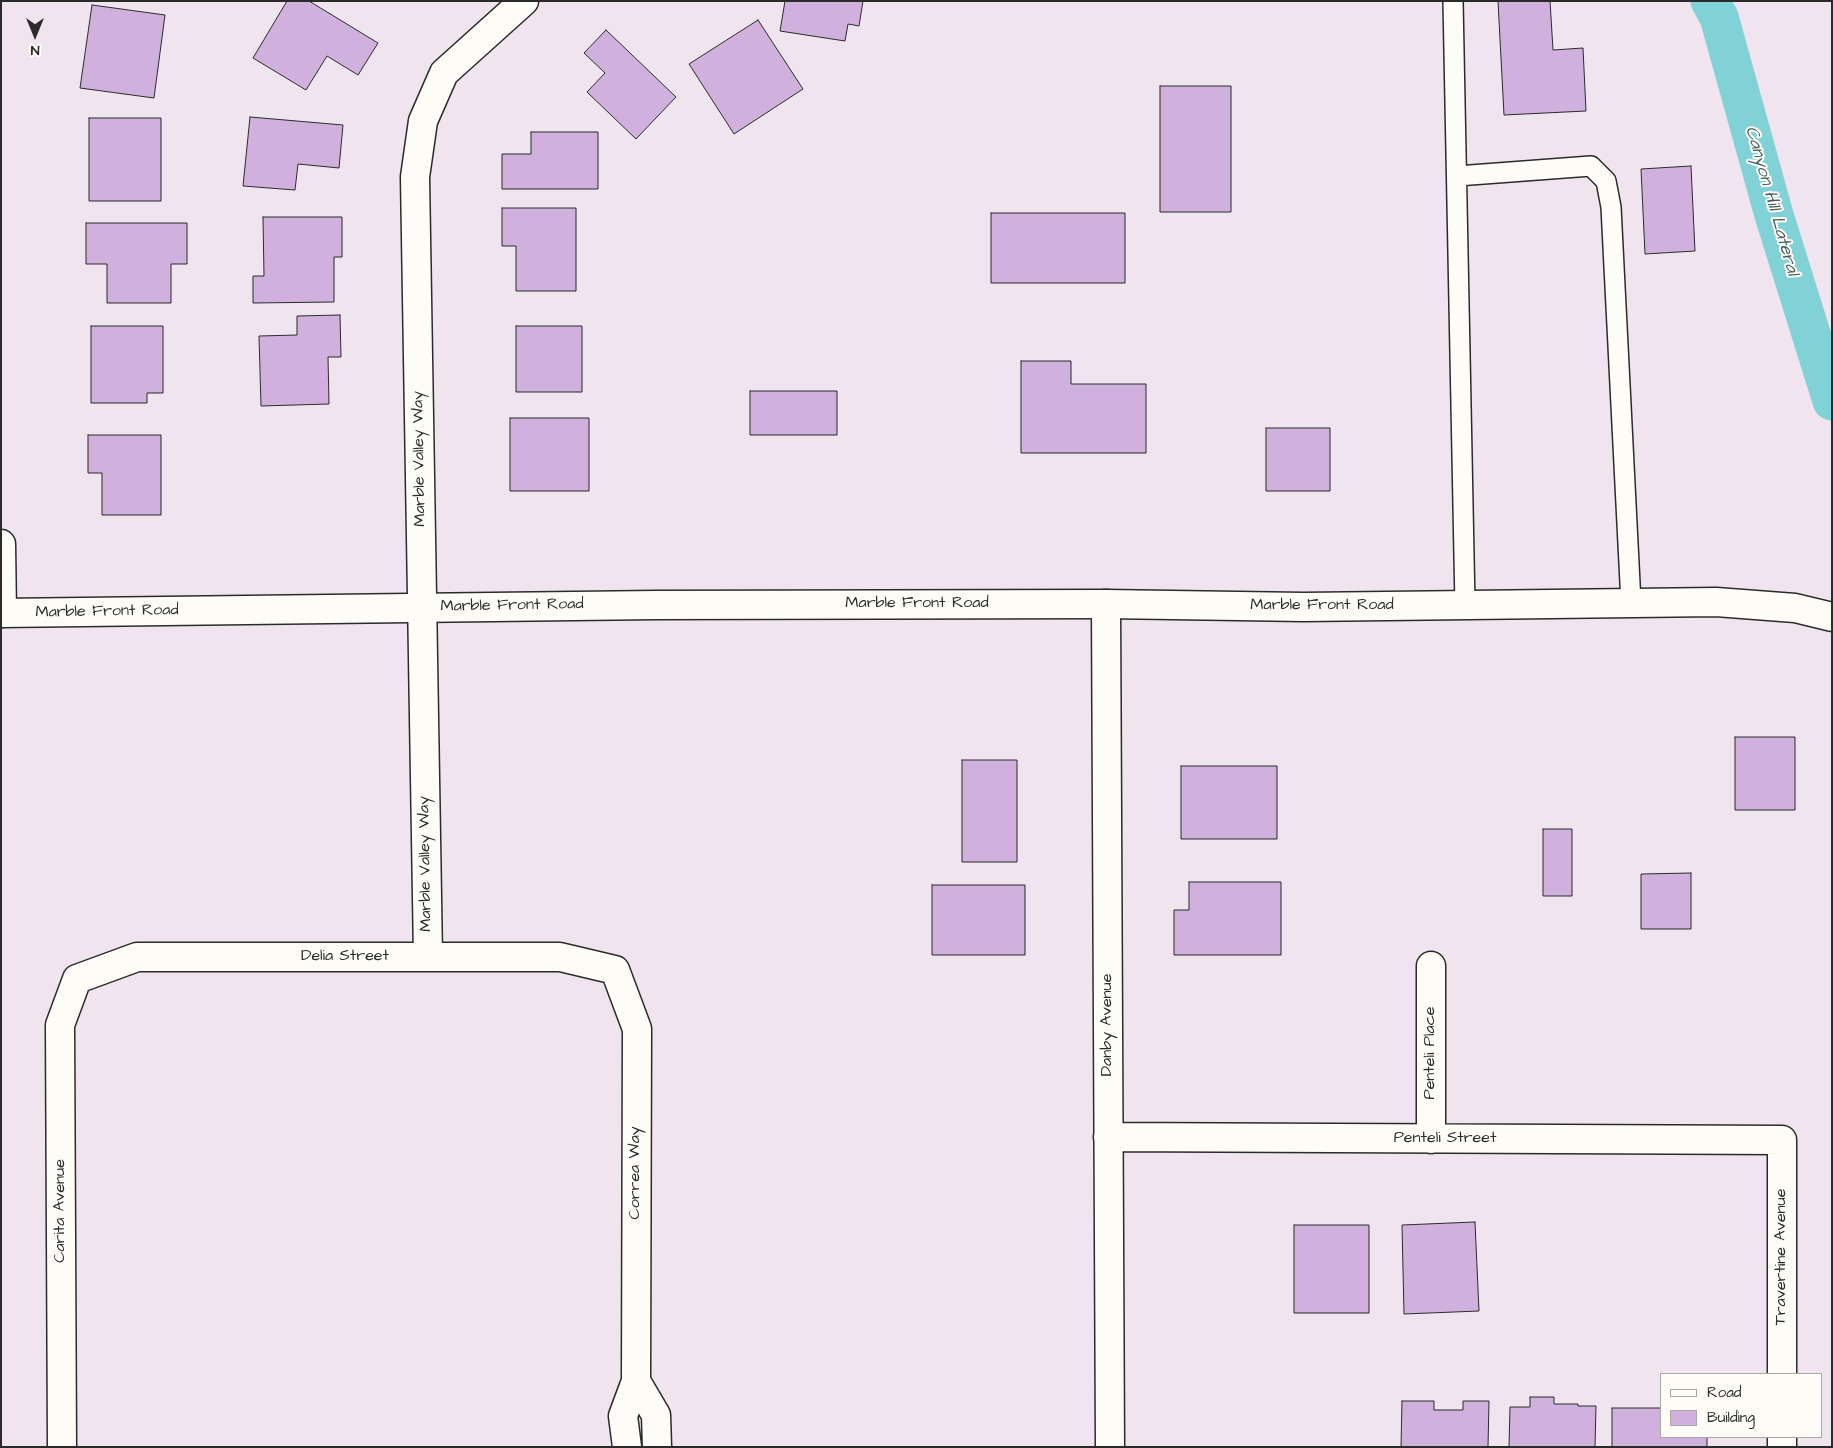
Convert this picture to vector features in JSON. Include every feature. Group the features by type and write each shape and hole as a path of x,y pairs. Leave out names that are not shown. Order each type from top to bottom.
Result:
{"street":[{"name":"Marble Valley Way","path":"428,957 415,176 423,121 444,74 524,1"},
{"path":"1,544 2,613"},
{"name":"Marble Front Road","path":"2,613 656,604 1106,604 1304,607 1716,602 1795,608 1832,616"},
{"name":"Danby Avenue","path":"1106,604 1110,1447"},
{"name":"Delia Street","path":"77,979 137,957 560,957 615,970"},
{"name":"Penteli Place","path":"1430,966 1431,1139"},
{"name":"Correa Way","path":"615,970 637,1029 636,1380 623,1416 627,1447"},
{"name":"Carita Avenue","path":"62,1447 60,1025 77,979"},
{"name":"Penteli Street","path":"1108,1137 1782,1140"},
{"name":"Travertine Avenue","path":"1782,1140 1782,1373"},
{"name":"Correa Way","path":"636,1380 656,1415 657,1447"}],"lane":[{"path":"1453,1 1465,606"},
{"path":"1456,176 1591,166 1606,181 1611,207 1631,603"}],"building":[{"path":"287,1 309,1 378,43 358,75 327,56 306,90 253,58"},
{"path":"785,1 863,1 859,26 848,24 845,41 780,31"},
{"path":"1498,1 1550,1 1553,50 1583,48 1586,111 1504,115"},
{"path":"92,5 165,15 154,98 80,88"},
{"path":"758,20 803,89 734,134 689,64"},
{"path":"606,30 676,97 636,139 587,92 605,73 584,53"},
{"path":"1160,86 1231,86 1231,212 1160,212"},
{"path":"250,117 343,125 339,168 298,164 295,190 243,186"},
{"path":"89,118 161,118 161,201 89,201"},
{"path":"531,132 598,132 598,189 502,189 502,154 531,154"},
{"path":"1691,166 1695,251 1645,254 1641,169"},
{"path":"502,208 576,208 576,291 516,291 516,246 502,246"},
{"path":"991,213 1125,213 1125,283 991,283"},
{"path":"263,217 342,217 342,257 334,257 334,302 253,303 253,276 264,276"},
{"path":"86,223 187,223 187,264 171,264 171,303 107,303 107,264 86,264"},
{"path":"340,315 341,357 328,357 329,404 261,406 259,336 297,335 297,316"},
{"path":"91,326 163,326 163,393 147,393 147,403 91,403"},
{"path":"516,326 582,326 582,392 516,392"},
{"path":"1021,361 1071,361 1071,384 1146,384 1146,453 1021,453"},
{"path":"750,391 837,391 837,435 750,435"},
{"path":"510,418 589,418 589,491 510,491"},
{"path":"1266,428 1330,428 1330,491 1266,491"},
{"path":"88,435 161,435 161,515 102,515 102,473 88,473"},
{"path":"1735,737 1795,737 1795,810 1735,810"},
{"path":"962,760 1017,760 1017,862 962,862"},
{"path":"1181,766 1277,766 1277,839 1181,839"},
{"path":"1543,829 1572,829 1572,896 1543,896"},
{"path":"1691,873 1691,929 1641,929 1641,874"},
{"path":"1189,882 1281,882 1281,955 1174,955 1174,910 1189,910"},
{"path":"932,885 1025,885 1025,955 932,955"},
{"path":"1475,1222 1479,1311 1404,1314 1402,1225"},
{"path":"1294,1225 1369,1225 1369,1313 1294,1313"},
{"path":"1530,1397 1554,1397 1554,1404 1596,1406 1595,1447 1509,1447 1510,1407 1530,1407"},
{"path":"1402,1401 1434,1401 1434,1410 1463,1410 1463,1401 1489,1401 1488,1447 1401,1447"},
{"path":"1612,1408 1660,1408 1660,1438 1707,1438 1707,1447 1612,1447"}],"waterway":[{"name":"Canyon Hill Lateral","path":"1710,1 1719,17 1774,215 1832,401"}]}
